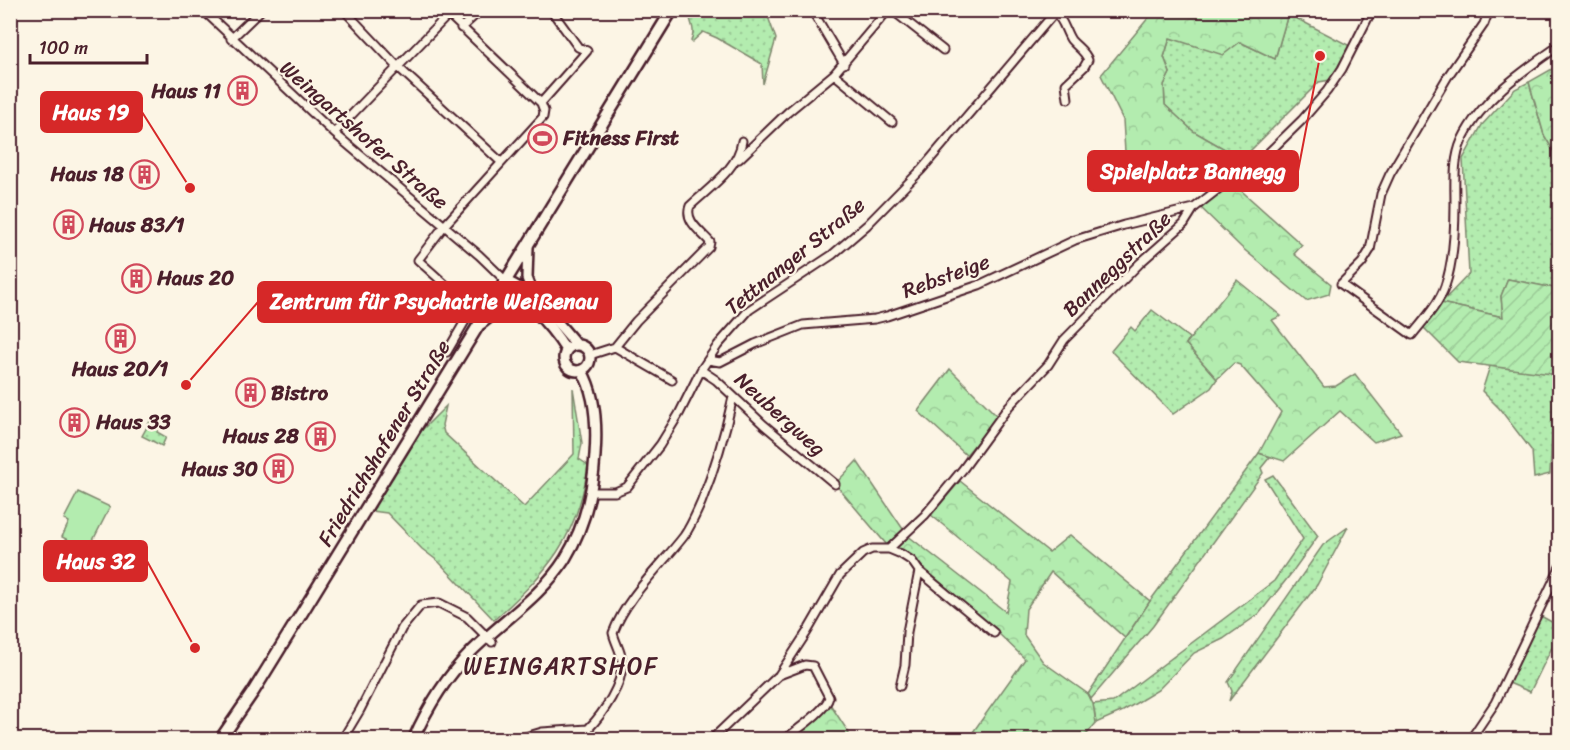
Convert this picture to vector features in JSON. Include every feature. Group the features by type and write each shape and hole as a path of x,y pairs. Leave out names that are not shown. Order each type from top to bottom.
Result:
{"main road":[{"name":"Friedrichshafener Straße","path":"220,740 253,692 672,10"}],"street":[{"name":"Weingartshofer Straße","path":"203,10 231,39 334,133 506,281"},
{"path":"231,39 261,10"},
{"path":"344,10 397,66 501,162"},
{"path":"461,28 482,10"},
{"path":"541,103 587,51 578,47 552,10"},
{"path":"590,355 615,347 636,321 710,247 710,242 690,219 687,212 690,206 788,112 834,74 890,10 943,50"},
{"name":"Banneggstraße","path":"889,549 925,515 963,469 1009,405 1048,365 1064,340 1140,263 1184,224 1194,208 1226,183 1254,167 1302,120 1327,91 1372,10"},
{"path":"1489,10 1484,24 1448,76 1390,174 1381,194 1370,250 1362,263 1341,284 1412,335 1446,285 1453,245 1455,159 1461,141 1483,109 1506,84 1560,45"},
{"path":"814,11 844,64"},
{"name":"Tettnanger Straße","path":"591,492 615,492 627,487 660,445 679,414 701,370 718,345 749,310 832,255 867,225 921,170 1056,12 1071,39 1088,60 1066,84 1068,99"},
{"path":"334,133 446,13 541,103 544,111 543,117 444,226 418,260 447,286 448,292 468,312 468,316 447,352"},
{"path":"834,74 892,122"},
{"path":"735,163 742,141"},
{"name":"Rebsteige","path":"708,360 720,362 755,344 803,325 887,316 979,285 1075,240 1194,208"},
{"path":"528,247 527,278 533,303 577,345 586,349 590,355 588,366 582,371 572,371 565,365 563,357 566,350 577,345"},
{"path":"506,281 520,287 566,350"},
{"path":"477,327 506,307 533,303"},
{"path":"615,347 672,380"},
{"name":"Neubergweg","path":"701,370 716,380 835,484"},
{"path":"413,740 438,691 457,667 490,639 539,591 559,567 577,537 591,492 596,447 595,414 591,392 582,371"},
{"path":"515,740 542,732 588,729 605,709 621,672 622,658 613,633 633,599 685,535 692,523 721,449 733,397"},
{"path":"711,740 779,675 840,575 863,553 872,549 889,549 912,561 919,571 994,633"},
{"path":"1470,740 1495,703 1560,567"},
{"path":"900,686 907,632 919,571"},
{"path":"342,740 402,628 422,605 439,603 467,617 490,639"},
{"path":"779,675 805,665 813,666 830,697 829,701 814,716 784,740"},
{"path":"588,729 592,740"}],"green space":[{"path":"1279,10 1288,14 1275,59 1240,42 1223,55 1170,38 1164,57 1170,73 1164,85 1165,105 1193,131 1242,159 1225,176 1302,245 1294,254 1331,284 1329,294 1306,301 1241,247 1200,207 1210,194 1168,165 1125,152 1123,120 1101,75 1154,11"},
{"path":"690,11 766,11 776,39 763,84 762,64 703,32 691,41 693,28"},
{"path":"1288,14 1350,46 1330,80 1319,82 1242,159 1193,131 1165,105 1164,85 1170,73 1164,57 1170,38 1193,44 1240,42 1275,59"},
{"path":"1559,65 1559,160 1544,135 1529,82"},
{"path":"1529,82 1544,135 1559,160 1559,289 1508,279 1501,296 1503,317 1441,303 1469,274 1463,159 1482,125 1515,89"},
{"path":"1508,279 1559,289 1559,375 1458,362 1422,326 1441,303 1503,317 1501,296"},
{"path":"1237,280 1281,316 1272,320 1324,387 1336,386 1355,374 1401,433 1374,442 1340,411 1284,461 1259,453 1281,412 1240,365 1234,363 1217,379 1186,344"},
{"path":"1152,310 1189,338 1186,344 1217,379 1211,388 1173,414 1111,351 1131,327 1135,331"},
{"path":"1490,366 1555,374 1550,474 1534,478 1532,451 1499,408 1482,391"},
{"path":"950,369 998,417 966,455 918,411"},
{"path":"573,388 582,443 579,459 588,465 577,514 568,534 544,569 530,586 494,620 439,562 422,549 387,513 371,511 422,430 446,406 442,425 444,433 524,507 574,454"},
{"path":"152,418 162,423 157,432 166,437 162,446 142,436"},
{"path":"1259,453 1270,457 1261,468 1263,473 1153,626 1091,699 1088,694 1150,601"},
{"path":"857,461 907,535 1006,612 1012,582 931,515 960,481 1049,552 1070,535 1150,601 1125,638 1051,572 1026,609 1024,635 1043,662 1088,694 1093,704 1096,723 1083,739 968,739 1025,659 902,549 887,545 835,484"},
{"path":"1273,475 1318,536 1259,614 1223,639 1194,653 1158,690 1123,711 1096,723 1093,704 1113,702 1274,581 1303,539 1265,479"},
{"path":"78,492 110,507 88,550 62,537 69,522 64,519"},
{"path":"1348,527 1317,585 1229,701 1232,691 1228,682 1323,545"},
{"path":"1539,615 1559,626 1559,633 1530,692 1509,683"},
{"path":"830,704 849,733 846,739 789,740 813,721"}],"place":[{"name":"Spielplatz Bannegg","path":"1320,56"},
{"name":"Haus 11","path":"242,91"},
{"name":"Fitness First","path":"542,138"},
{"name":"Haus 18","path":"145,174"},
{"name":"Haus 19","path":"190,188"},
{"name":"Haus 83/1","path":"68,225"},
{"name":"Haus 20","path":"136,278"},
{"name":"Haus 20/1","path":"120,338"},
{"name":"Zentrum für Psychatrie Weißenau","path":"186,385"},
{"name":"Bistro","path":"250,393"},
{"name":"Haus 33","path":"75,422"},
{"name":"Haus 28","path":"320,436"},
{"name":"Haus 30","path":"279,469"},
{"name":"Haus 32","path":"195,648"}],"district":[{"name":"WEINGARTSHOF","path":"561,666"}]}
